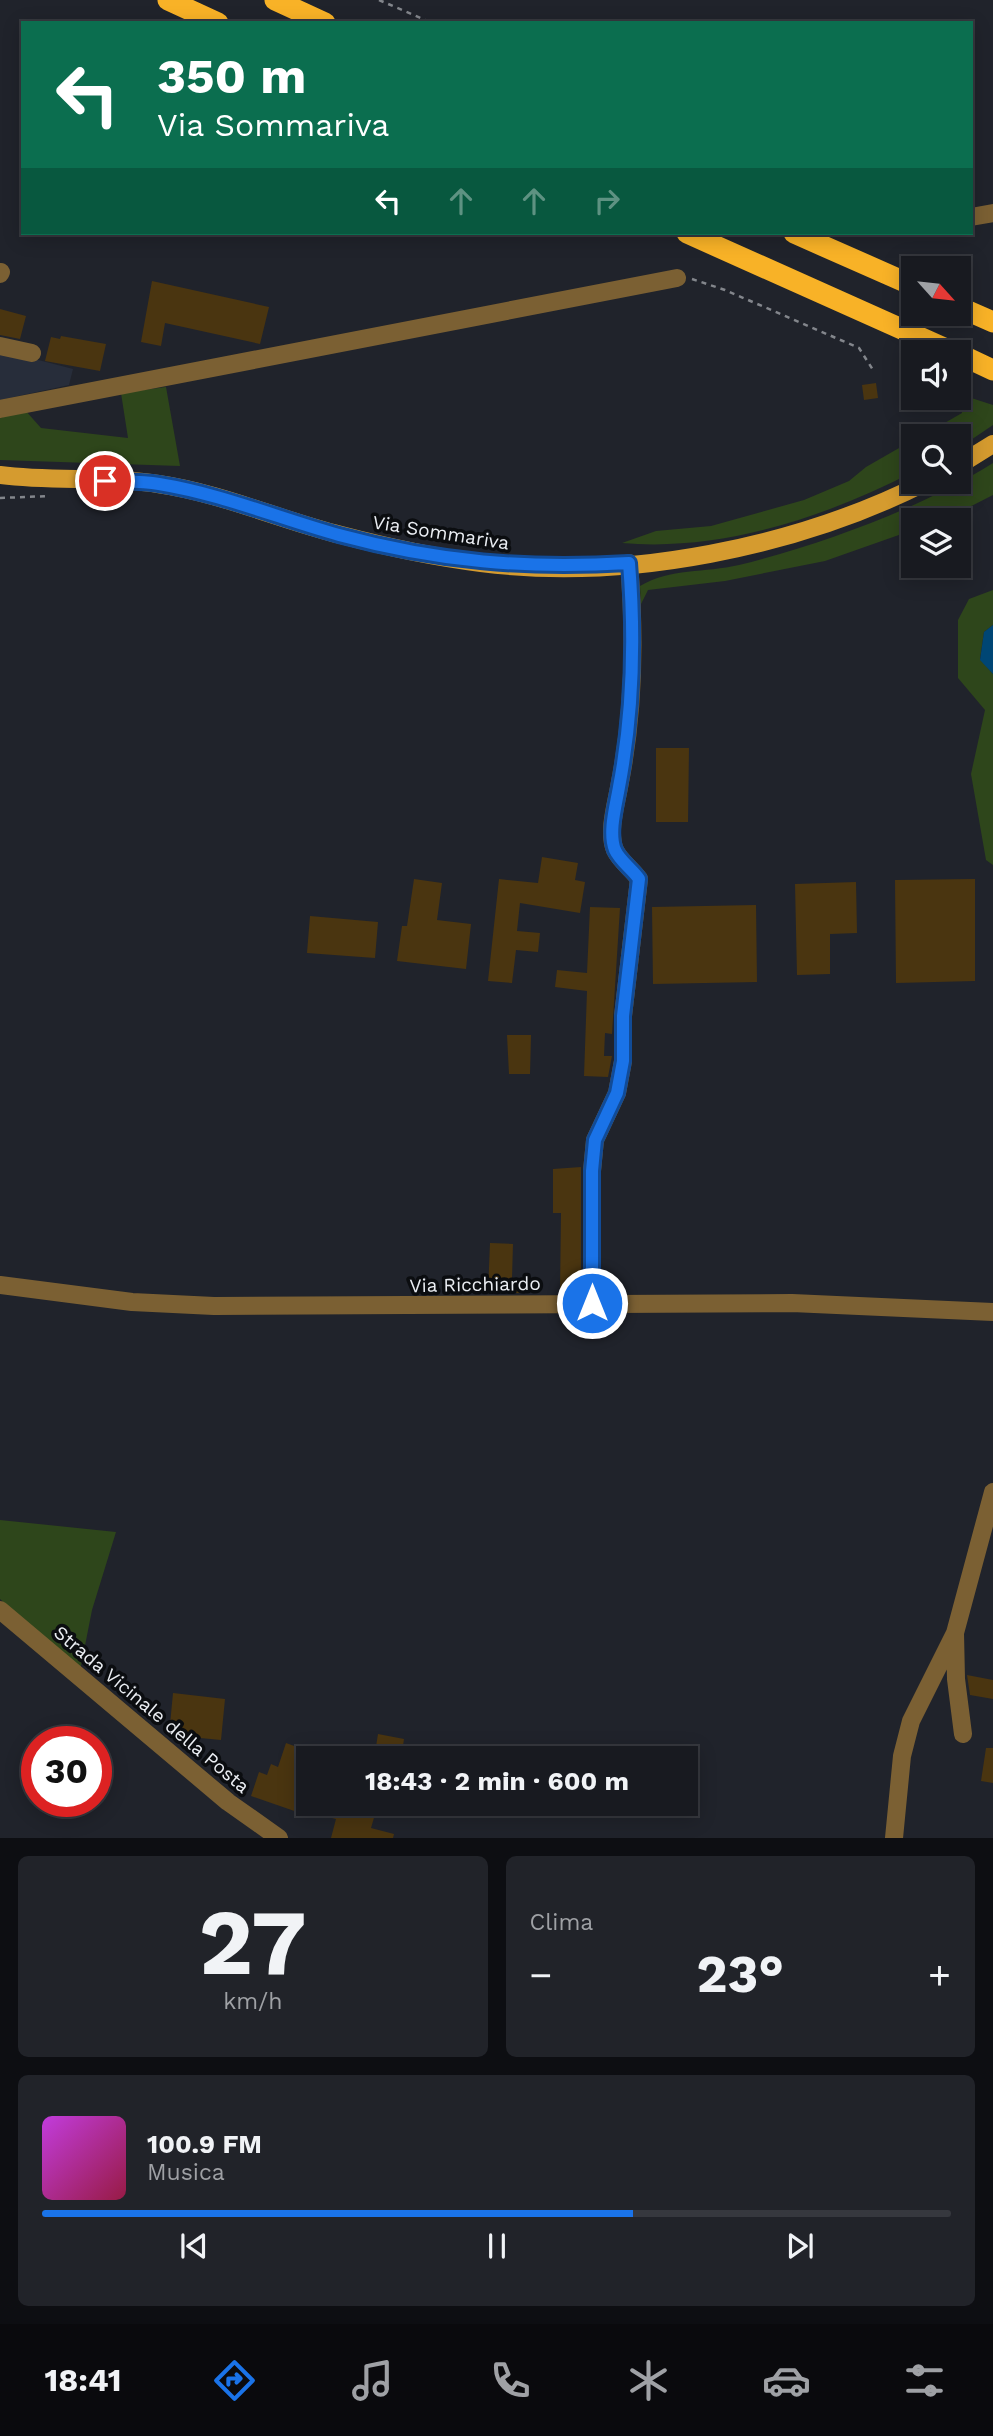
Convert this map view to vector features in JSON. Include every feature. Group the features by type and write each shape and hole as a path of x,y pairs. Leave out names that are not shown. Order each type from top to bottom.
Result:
{"highway":[{"path":"168,0 214,21"},
{"path":"275,0 322,21"},
{"path":"691,235 926,340"},
{"path":"799,235 901,280"},
{"path":"971,312 993,322"},
{"path":"971,360 993,370"}],"main road":[{"path":"971,458 993,444"},
{"path":"0,475 27,478"},
{"path":"0,483 27,478"},
{"name":"Via Sommariva","path":"27,478 158,484 248,505 338,534 483,564 554,568 698,555 790,536 847,517 901,493"}],"street":[{"path":"973,217 993,212"},
{"path":"0,409 677,278"},
{"path":"0,346 32,353"},
{"path":"592,1303 592,1171 595,1140 617,1093 623,1061 623,1016 639,879 614,849 614,816 625,756 630,704 632,601 629,563"},
{"name":"Via Ricchiardo","path":"0,1285 132,1302 215,1306 454,1307 592,1303 792,1303 993,1312"},
{"path":"894,1838 902,1756 911,1721 955,1633 993,1492"},
{"name":"Strada Vicinale della Posta","path":"0,1610 229,1802 279,1838"},
{"path":"955,1633 956,1679 963,1734"}],"path":[{"path":"379,0 427,21"},
{"path":"677,278 697,279 726,290 859,348 873,370"},
{"path":"0,498 50,496"}],"shaded area":[{"path":"0,350 73,369 69,385 0,400"}],"green space":[{"path":"166,387 180,466 0,460 0,418 25,410 41,428 128,438 121,393"},
{"path":"971,398 993,405 993,425 971,440 971,424 943,424 962,413 962,410 971,410"},
{"path":"901,447 901,478 809,517 772,528 697,542 622,543 656,531 711,526 804,500 849,481 866,467"},
{"path":"993,463 993,495 968,508 906,508 936,494 971,494 971,476"},
{"path":"901,510 901,534 825,561 725,581 648,590 641,604 640,586 651,580 739,565 804,547"},
{"path":"993,590 993,625 984,632 980,659 993,674 993,865 986,860 971,774 985,710 958,678 958,620 969,599"},
{"path":"0,1520 116,1532 92,1610 80,1671 0,1599"}],"water":[{"path":"993,625 993,674 980,660 984,632"}],"building":[{"path":"152,281 269,307 260,344 165,323 161,346 141,342"},
{"path":"0,309 26,316 20,339 0,335"},
{"path":"61,336 106,344 100,371 45,361 51,337 60,339"},
{"path":"876,383 878,398 864,400 862,385"},
{"path":"656,748 689,748 688,822 656,822"},
{"path":"542,857 578,863 575,880 585,882 580,913 520,903 517,931 540,933 538,952 516,950 512,983 488,981 499,879 538,883"},
{"path":"414,879 442,883 437,920 471,924 466,969 397,961 402,926 407,926"},
{"path":"975,879 975,981 896,983 895,880"},
{"path":"856,882 857,933 830,934 830,974 797,975 795,884"},
{"path":"756,905 757,982 653,984 652,907"},
{"path":"590,907 620,908 612,1034 605,1033 604,1056 612,1056 608,1077 584,1076 587,991 555,987 557,970 587,973"},
{"path":"310,916 378,922 375,958 307,953"},
{"path":"507,1035 531,1035 530,1074 509,1074"},
{"path":"581,1167 581,1293 560,1292 561,1213 553,1213 553,1169"},
{"path":"490,1243 513,1244 512,1278 522,1279 522,1293 488,1293"},
{"path":"967,1675 993,1680 993,1699 970,1695"},
{"path":"173,1693 225,1699 221,1740 169,1735"},
{"path":"378,1734 404,1739 403,1746 376,1746"},
{"path":"286,1743 296,1747 296,1812 251,1796 259,1772 267,1775 271,1764 278,1767"},
{"path":"986,1748 993,1748 993,1783 981,1781"},
{"path":"324,1816 374,1816 371,1828 394,1834 393,1838 331,1838 336,1819"}],"route":[{"path":"105,481 158,484 248,505 338,534 483,564 554,568 629,563 632,601 630,704 625,756 614,816 614,849 639,879 623,1016 623,1061 617,1093 595,1140 592,1171 592,1303"}]}
